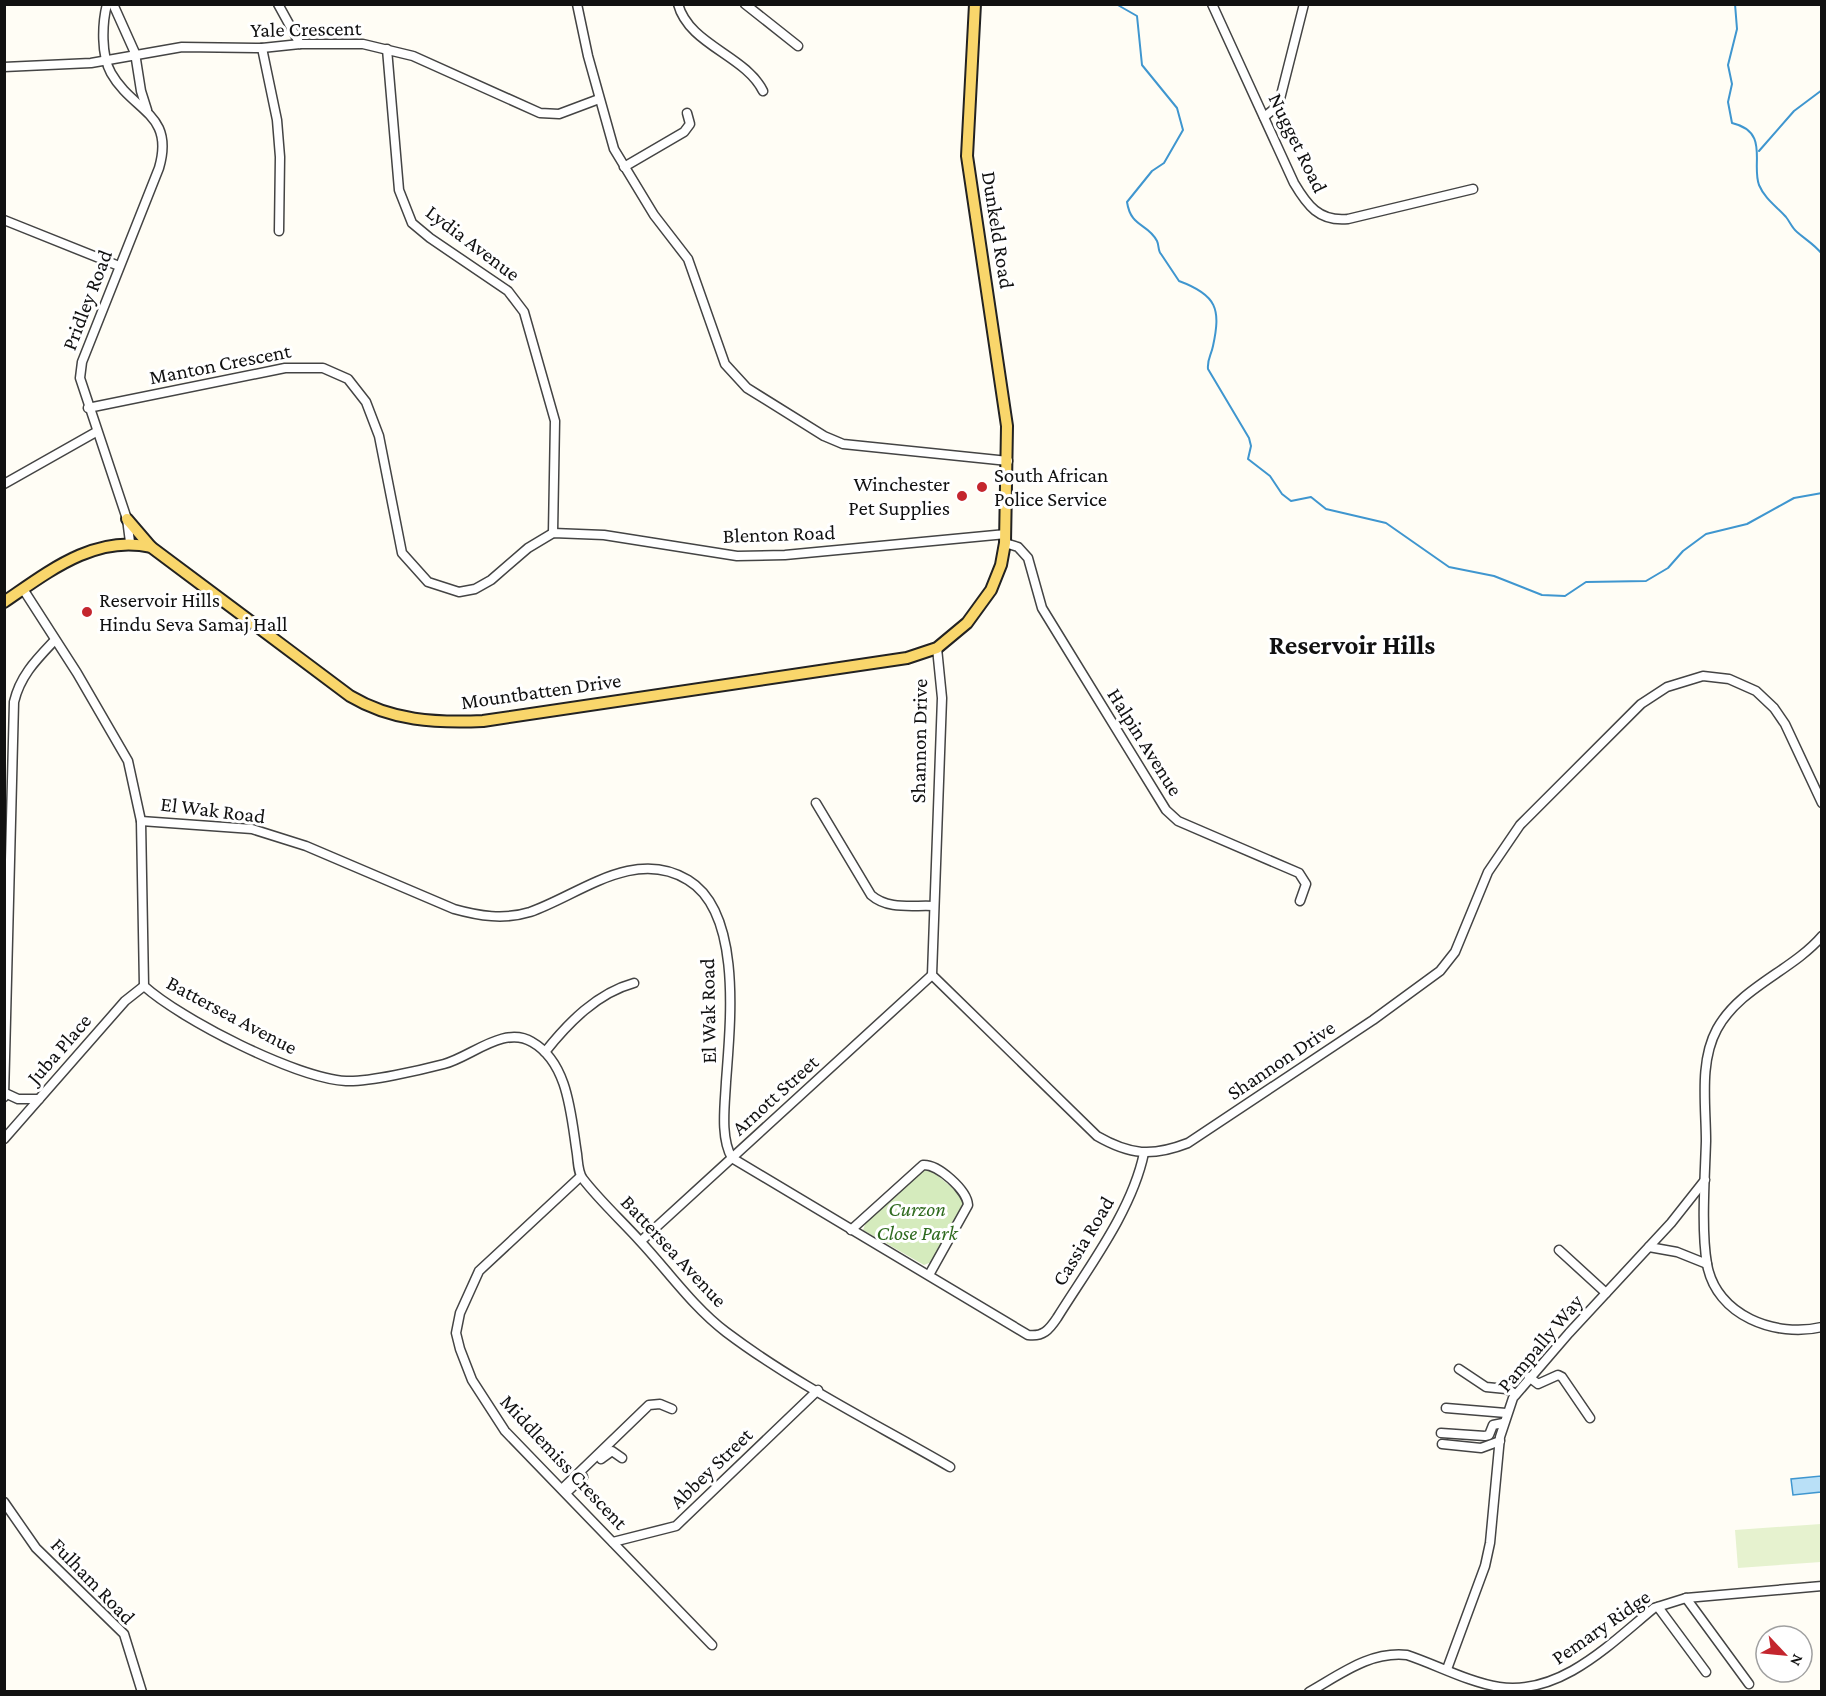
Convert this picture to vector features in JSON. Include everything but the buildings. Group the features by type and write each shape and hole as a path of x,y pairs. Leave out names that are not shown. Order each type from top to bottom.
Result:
{"main road":[{"name":"Dunkeld Road","path":"975,4 967,156 1007,426 1008,460"},
{"name":"Mountbatten Drive","path":"4,602 69,560 116,543 130,542 151,547 350,696 385,713 421,721 483,721 907,658 937,648 967,623 986,599 1001,565 1006,539 1008,460"},
{"path":"127,519 151,547"}],"street":[{"path":"106,60 107,4"},
{"name":"Pridley Road","path":"113,4 135,53 141,91 148,111"},
{"path":"278,4 300,44"},
{"path":"577,4 599,99 614,149 654,215 688,259 724,364 747,388 824,436 843,444 1008,460"},
{"path":"678,4 686,21 753,77 764,91"},
{"path":"745,4 798,46"},
{"name":"Nugget Road","path":"1212,4 1305,202 1326,218 1348,219 1473,189"},
{"path":"1264,117 1275,109 1280,99 1304,4"},
{"name":"Yale Crescent","path":"4,67 106,60 135,53 182,47 261,48 300,44 363,44 412,56 534,112 560,114 599,99"},
{"path":"261,48 277,120 280,157 279,231"},
{"name":"Lydia Avenue","path":"387,49 399,190 412,222 430,238 508,291 524,312 555,421 554,533"},
{"name":"Pridley Road","path":"106,60 116,80 148,111 162,132 163,153 82,362 80,378 88,408 127,519 130,542"},
{"path":"624,167 684,132 690,124 687,113"},
{"path":"4,220 119,266"},
{"name":"Manton Crescent","path":"88,408 285,368 323,368 348,379 366,402 379,436 402,553 429,582 459,592 475,589 490,580 528,548 554,533"},
{"path":"4,484 96,432"},
{"name":"Blenton Road","path":"554,533 604,535 737,556 785,555 1006,539"},
{"name":"Halpin Avenue","path":"1006,539 1028,558 1038,599 1046,615 1166,810 1178,821 1299,873 1306,884 1300,901"},
{"name":"Battersea Avenue","path":"23,590 77,674 128,761 141,821 144,986 174,1008 260,1054 290,1068 347,1081 447,1063 497,1040 515,1037 528,1039 545,1052"},
{"path":"39,1099 18,1099 5,1095 14,702 18,686 25,673 54,640"},
{"name":"Shannon Drive","path":"937,648 942,698 932,975 1097,1136 1120,1149 1144,1153 1167,1150 1188,1143 1373,1020 1440,971 1455,952 1488,872 1520,825 1641,704 1666,687 1703,676 1729,679 1755,691 1774,708 1785,724 1821,803"},
{"path":"816,803 871,895 879,902 888,905 933,906"},
{"name":"El Wak Road","path":"141,821 252,829 306,846 436,902 479,916 504,917 530,912 585,884 627,871 654,868 690,881 707,897 720,923 729,967 729,1047 724,1110 728,1151 732,1158"},
{"path":"1819,942 1742,999 1722,1020 1709,1044 1706,1069 1705,1180 1707,1264 1710,1275 1726,1299 1754,1322 1786,1331 1821,1328"},
{"name":"Arnott Street","path":"641,1241 932,975"},
{"path":"580,1177 567,1098 554,1063 545,1052 582,1012 616,990 634,983"},
{"name":"Juba Place","path":"4,1139 125,1001 144,986"},
{"name":"Cassia Road","path":"929,1275 1021,1333 1037,1336 1045,1333 1057,1318 1128,1200 1138,1179 1144,1153"},
{"path":"732,1158 851,1230 929,1275 968,1205 963,1193 934,1167 922,1165 851,1230"},
{"name":"Battersea Avenue","path":"580,1177 711,1319 754,1352 950,1467"},
{"name":"Middlemiss Crescent","path":"580,1177 479,1271 460,1313 456,1333 472,1380 506,1431 712,1645"},
{"name":"Pampally Way","path":"1447,1669 1481,1578 1489,1548 1503,1423 1516,1394 1705,1180"},
{"path":"1649,1246 1677,1252 1707,1264"},
{"path":"1559,1250 1606,1293"},
{"path":"1459,1369 1486,1387 1497,1390 1506,1389 1516,1394"},
{"path":"1529,1377 1538,1384 1558,1375 1562,1377 1590,1418"},
{"name":"Abbey Street","path":"613,1542 676,1526 818,1390"},
{"path":"564,1491 649,1405 660,1404 672,1409"},
{"path":"1446,1407 1506,1413"},
{"path":"1441,1432 1485,1436 1489,1435 1493,1425 1503,1423"},
{"path":"1442,1444 1481,1448 1500,1441"},
{"path":"564,1491 609,1452 612,1451 622,1458"},
{"name":"Fulham Road","path":"4,1502 36,1548 124,1634 142,1692"},
{"name":"Pemary Ridge","path":"1309,1692 1377,1655 1407,1655 1496,1687 1537,1688 1574,1671 1658,1607 1686,1598 1821,1586"},
{"path":"1686,1598 1749,1684"},
{"path":"1658,1607 1706,1672"}],"green space":[{"name":"Curzon Close Park","path":"923,1169 930,1169 964,1198 965,1208 934,1261 924,1265 863,1230 866,1222"},
{"path":"1821,1524 1821,1562 1738,1568 1735,1530"}],"water":[{"path":"1821,1476 1821,1492 1793,1495 1791,1479"}],"waterway":[{"path":"1116,4 1137,16 1142,65 1177,108 1183,130 1164,163 1152,171 1127,202 1129,210 1132,217 1153,235 1160,253 1179,281 1201,292 1209,298 1213,305 1216,322 1208,369 1249,438 1251,446 1248,459 1270,476 1282,494 1291,501 1311,497 1326,509 1386,523 1449,567 1494,576 1542,595 1565,596 1586,582 1646,581 1668,568 1683,551 1706,534 1747,524 1794,498 1822,493"},
{"path":"1735,4 1737,29 1728,65 1732,84 1728,102 1732,123 1744,127 1755,141 1757,176 1764,194 1795,230 1822,254"},
{"path":"1759,151 1794,111 1822,90"}],"place":[{"name":"South African Police Service","path":"982,487"},
{"name":"Winchester Pet Supplies","path":"962,496"},
{"name":"Reservoir Hills Hindu Seva Samaj Hall","path":"87,612"}],"district":[{"name":"Reservoir Hills","path":"1352,645"}]}
